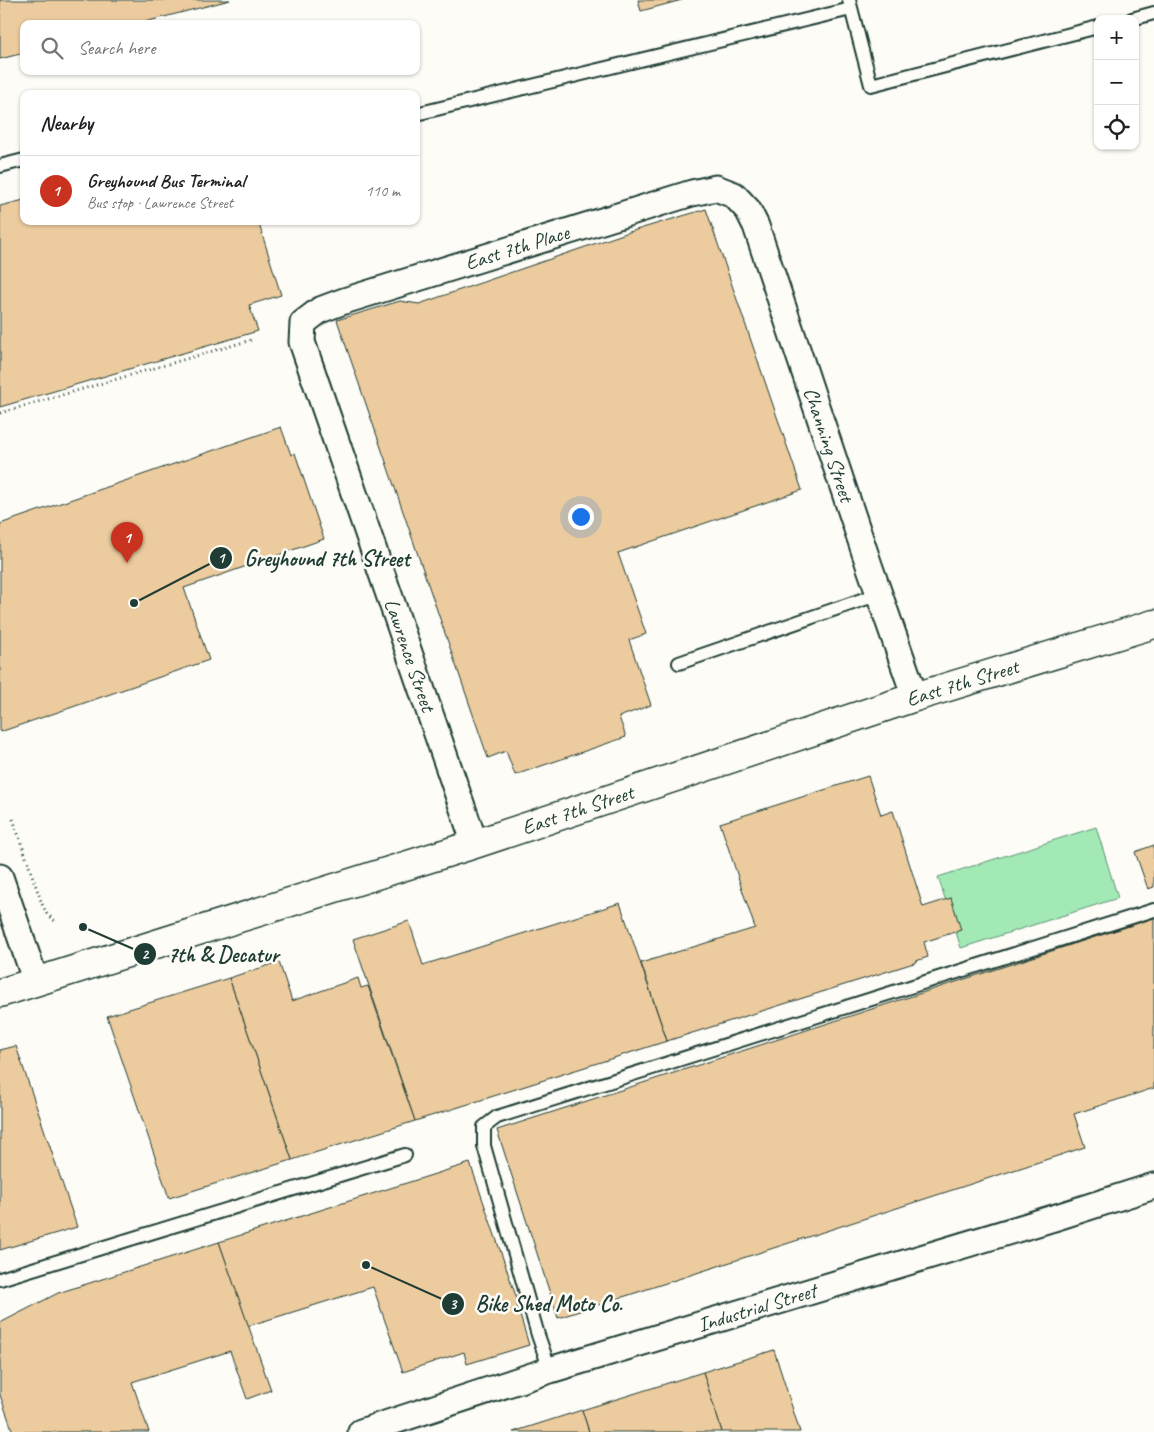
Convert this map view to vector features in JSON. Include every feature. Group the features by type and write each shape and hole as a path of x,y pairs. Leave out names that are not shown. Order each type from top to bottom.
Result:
{"main road":[{"name":"East 7th Street","path":"0,993 475,844 915,698 1154,624"}],"street":[{"name":"East 7th Place","path":"303,323 320,310 344,301 692,193 716,188 734,195"},
{"name":"Channing Street","path":"734,195 748,210 756,226 915,698"},
{"name":"Lawrence Street","path":"303,323 302,342 309,364 475,844"},
{"path":"0,877 36,982"},
{"name":"Industrial Street","path":"361,1432 550,1370 1057,1218 1154,1186"}],"lane":[{"path":"420,113 850,4 871,85 1094,28"},
{"path":"1139,17 1154,13"},
{"path":"0,166 20,161"},
{"path":"679,663 879,594"},
{"path":"550,1370 538,1335 484,1146 484,1127 497,1117 1154,910"},
{"path":"0,1279 405,1155"}],"path":[{"path":"0,413 251,340"},
{"path":"13,819 42,904 47,914 56,922"}],"green space":[{"path":"1096,827 1118,898 961,948 938,877"}],"building":[{"path":"0,0 230,0 152,20 20,20 20,54 0,59"},
{"path":"638,0 682,0 641,11"},
{"path":"20,201 20,225 259,225 281,295 249,305 258,331 0,407 0,206"},
{"path":"706,209 802,490 618,553 646,634 629,640 651,705 619,717 626,737 515,775 506,751 488,758 337,320 400,301 419,304 626,233"},
{"path":"281,427 291,455 295,453 324,539 184,588 209,660 0,732 0,524"},
{"path":"868,776 881,815 893,811 923,907 951,898 961,930 924,942 928,957 917,962 667,1041 641,963 755,928 720,823"},
{"path":"1154,845 1154,887 1148,889 1135,852"},
{"path":"620,903 667,1041 415,1121 353,939 409,921 423,965"},
{"path":"1154,918 1154,1088 1074,1114 1085,1147 558,1318 497,1130"},
{"path":"279,962 292,1001 358,978 361,988 368,986 415,1121 292,1160 229,978"},
{"path":"229,978 292,1160 169,1198 107,1016"},
{"path":"16,1046 77,1227 0,1250 0,1050"},
{"path":"470,1163 518,1302 516,1302 529,1345 467,1364 464,1352 403,1372 373,1287 248,1326 219,1242"},
{"path":"219,1242 271,1390 247,1399 230,1351 132,1382 149,1432 13,1432 0,1395 0,1323 58,1293"},
{"path":"774,1350 800,1432 722,1432 703,1372"},
{"path":"703,1372 722,1432 589,1432 582,1410"},
{"path":"582,1410 589,1432 513,1432"}],"place":[{"name":"Greyhound Bus Terminal","path":"127,563"},
{"name":"Greyhound 7th Street","path":"134,603"},
{"name":"7th & Decatur","path":"83,927"},
{"name":"Bike Shed Moto Co.","path":"366,1265"}]}
